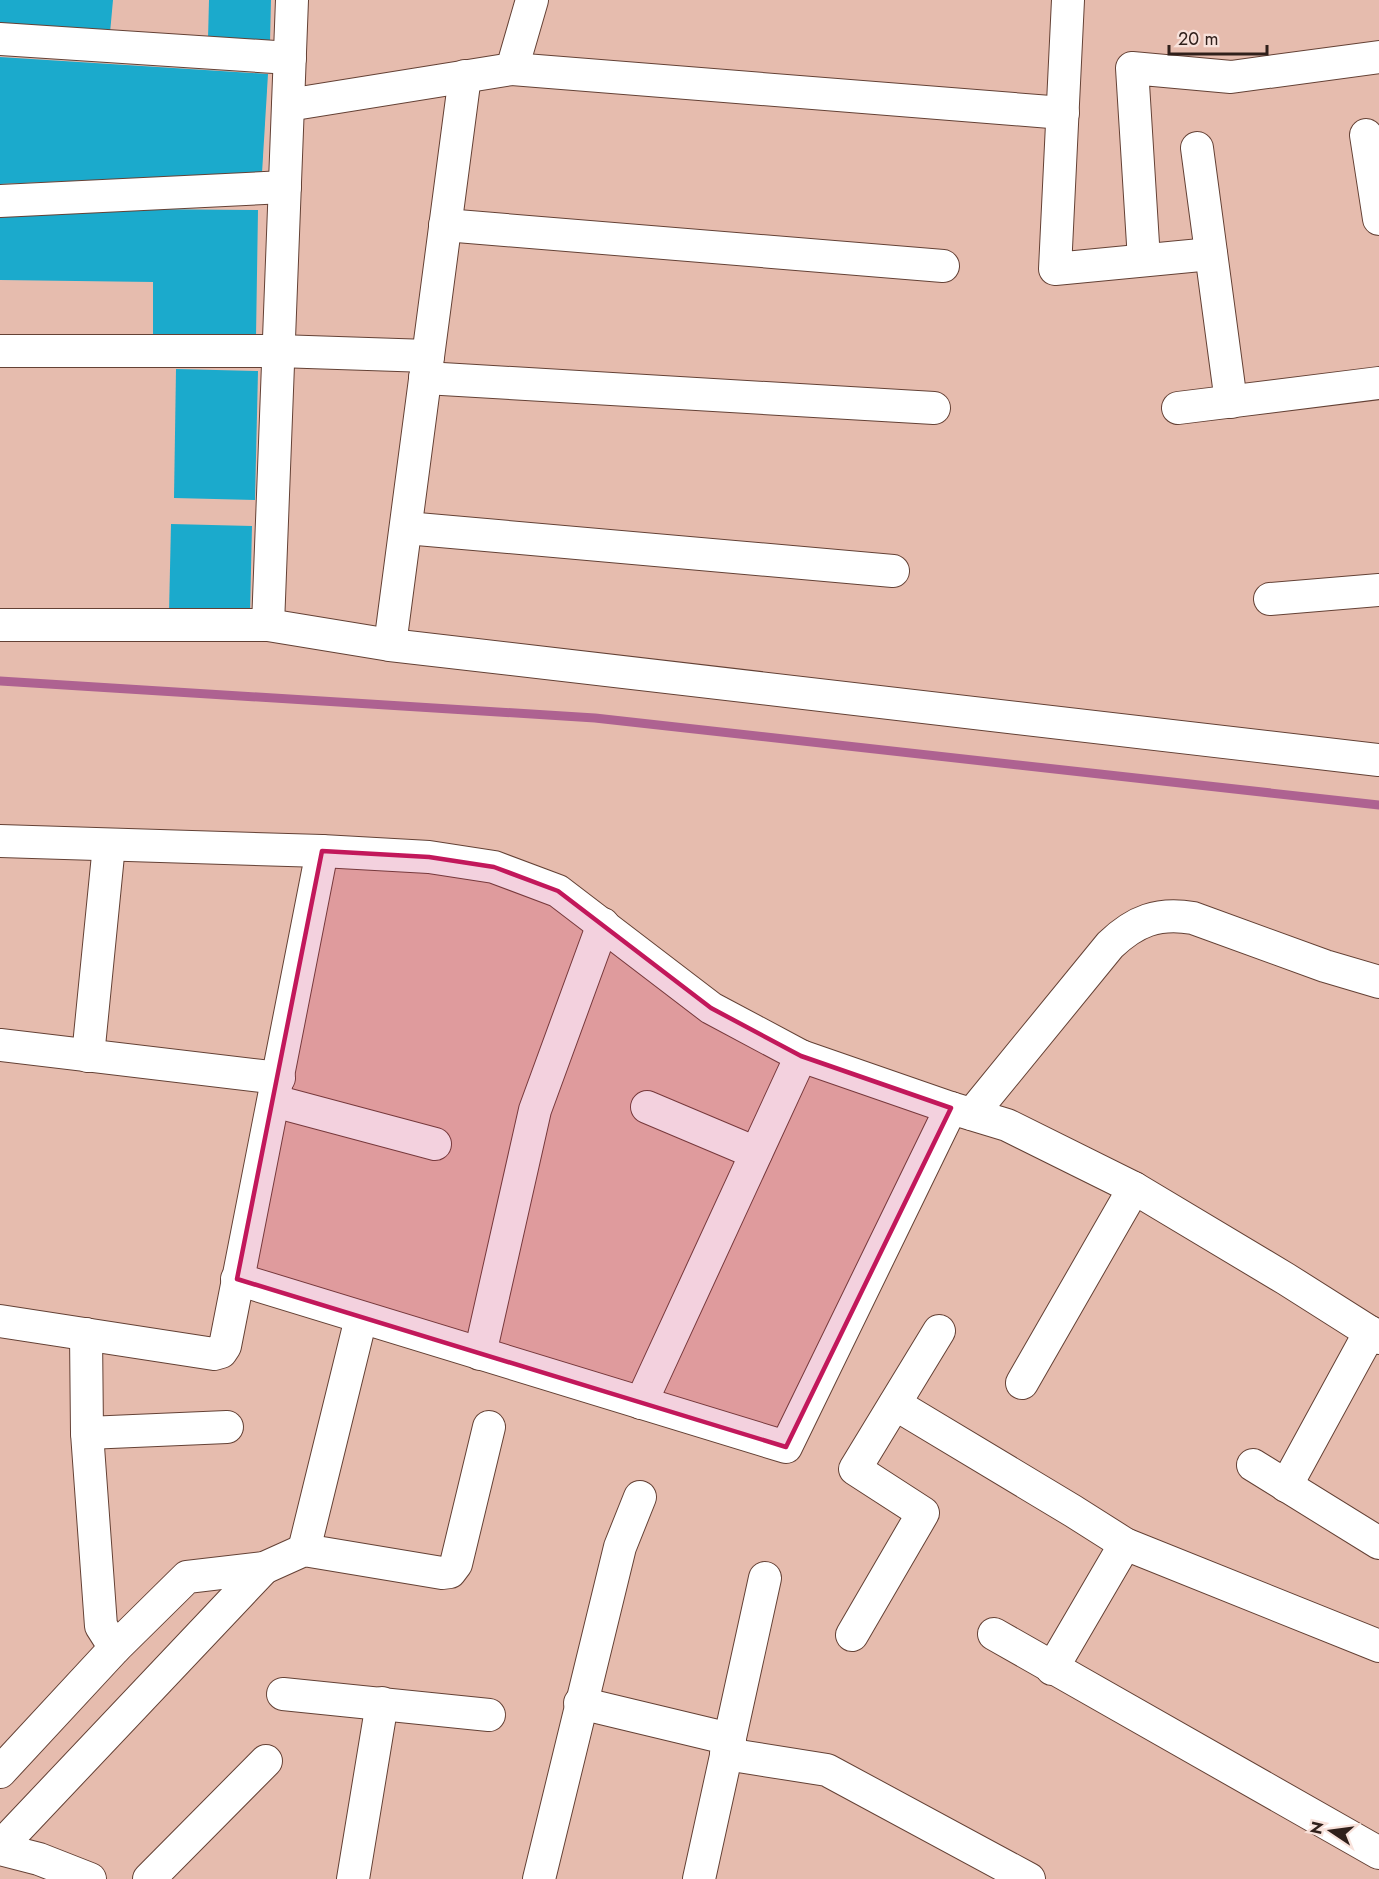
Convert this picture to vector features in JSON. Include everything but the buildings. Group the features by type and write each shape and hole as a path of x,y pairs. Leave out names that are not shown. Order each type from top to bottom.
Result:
{"street":[{"path":"268,625 292,0"},
{"path":"512,69 532,0"},
{"path":"1068,0 1055,268 1211,254"},
{"path":"0,39 290,58"},
{"path":"1144,260 1132,68 1231,77 1379,57"},
{"path":"288,105 512,69 1063,113"},
{"path":"390,645 465,76"},
{"path":"1366,135 1379,219"},
{"path":"1197,148 1231,402"},
{"path":"0,201 285,187"},
{"path":"445,225 943,266"},
{"path":"0,351 279,351 427,367 934,408"},
{"path":"1178,408 1379,383"},
{"path":"406,528 893,571"},
{"path":"1270,598 1379,590"},
{"path":"0,625 268,625 390,645 1379,760"},
{"path":"0,841 322,851 429,857 494,867 558,891 711,1008 801,1056 1007,1125 1134,1188 1374,1335 1286,1486"},
{"path":"88,1056 109,845"},
{"path":"0,1321 214,1354 221,1352 225,1346 322,851"},
{"path":"237,1279 786,1447 961,1111 1126,930 1147,919 1177,915 1193,918 1325,966 1379,982"},
{"path":"480,1354 535,1110 603,924"},
{"path":"0,1045 88,1056 276,1089 435,1144"},
{"path":"641,1403 801,1056"},
{"path":"647,1107 756,1153"},
{"path":"1022,1383 1134,1188"},
{"path":"304,1550 361,1318"},
{"path":"852,1635 923,1513 855,1469 939,1331"},
{"path":"86,1334 87,1433 101,1626 115,1648"},
{"path":"895,1404 1125,1544 1379,1646"},
{"path":"0,1772 115,1648 188,1577 264,1568 304,1550 442,1573 450,1572 456,1564 489,1426"},
{"path":"87,1433 227,1427"},
{"path":"1252,1465 1379,1543"},
{"path":"539,1879 580,1703 620,1547 640,1497"},
{"path":"1052,1669 1125,1544"},
{"path":"90,1879 39,1859 0,1848 264,1568"},
{"path":"699,1879 765,1578"},
{"path":"155,1610 192,1645"},
{"path":"994,1635 1379,1853"},
{"path":"283,1695 489,1715"},
{"path":"353,1879 382,1703"},
{"path":"580,1703 728,1747 827,1770 1012,1875"},
{"path":"149,1879 266,1761"}],"highlighted area":[{"path":"322,851 429,857 494,867 558,891 711,1008 801,1056 951,1108 786,1447 237,1279"}],"waterway":[{"path":"0,681 595,718 1379,805"}]}
